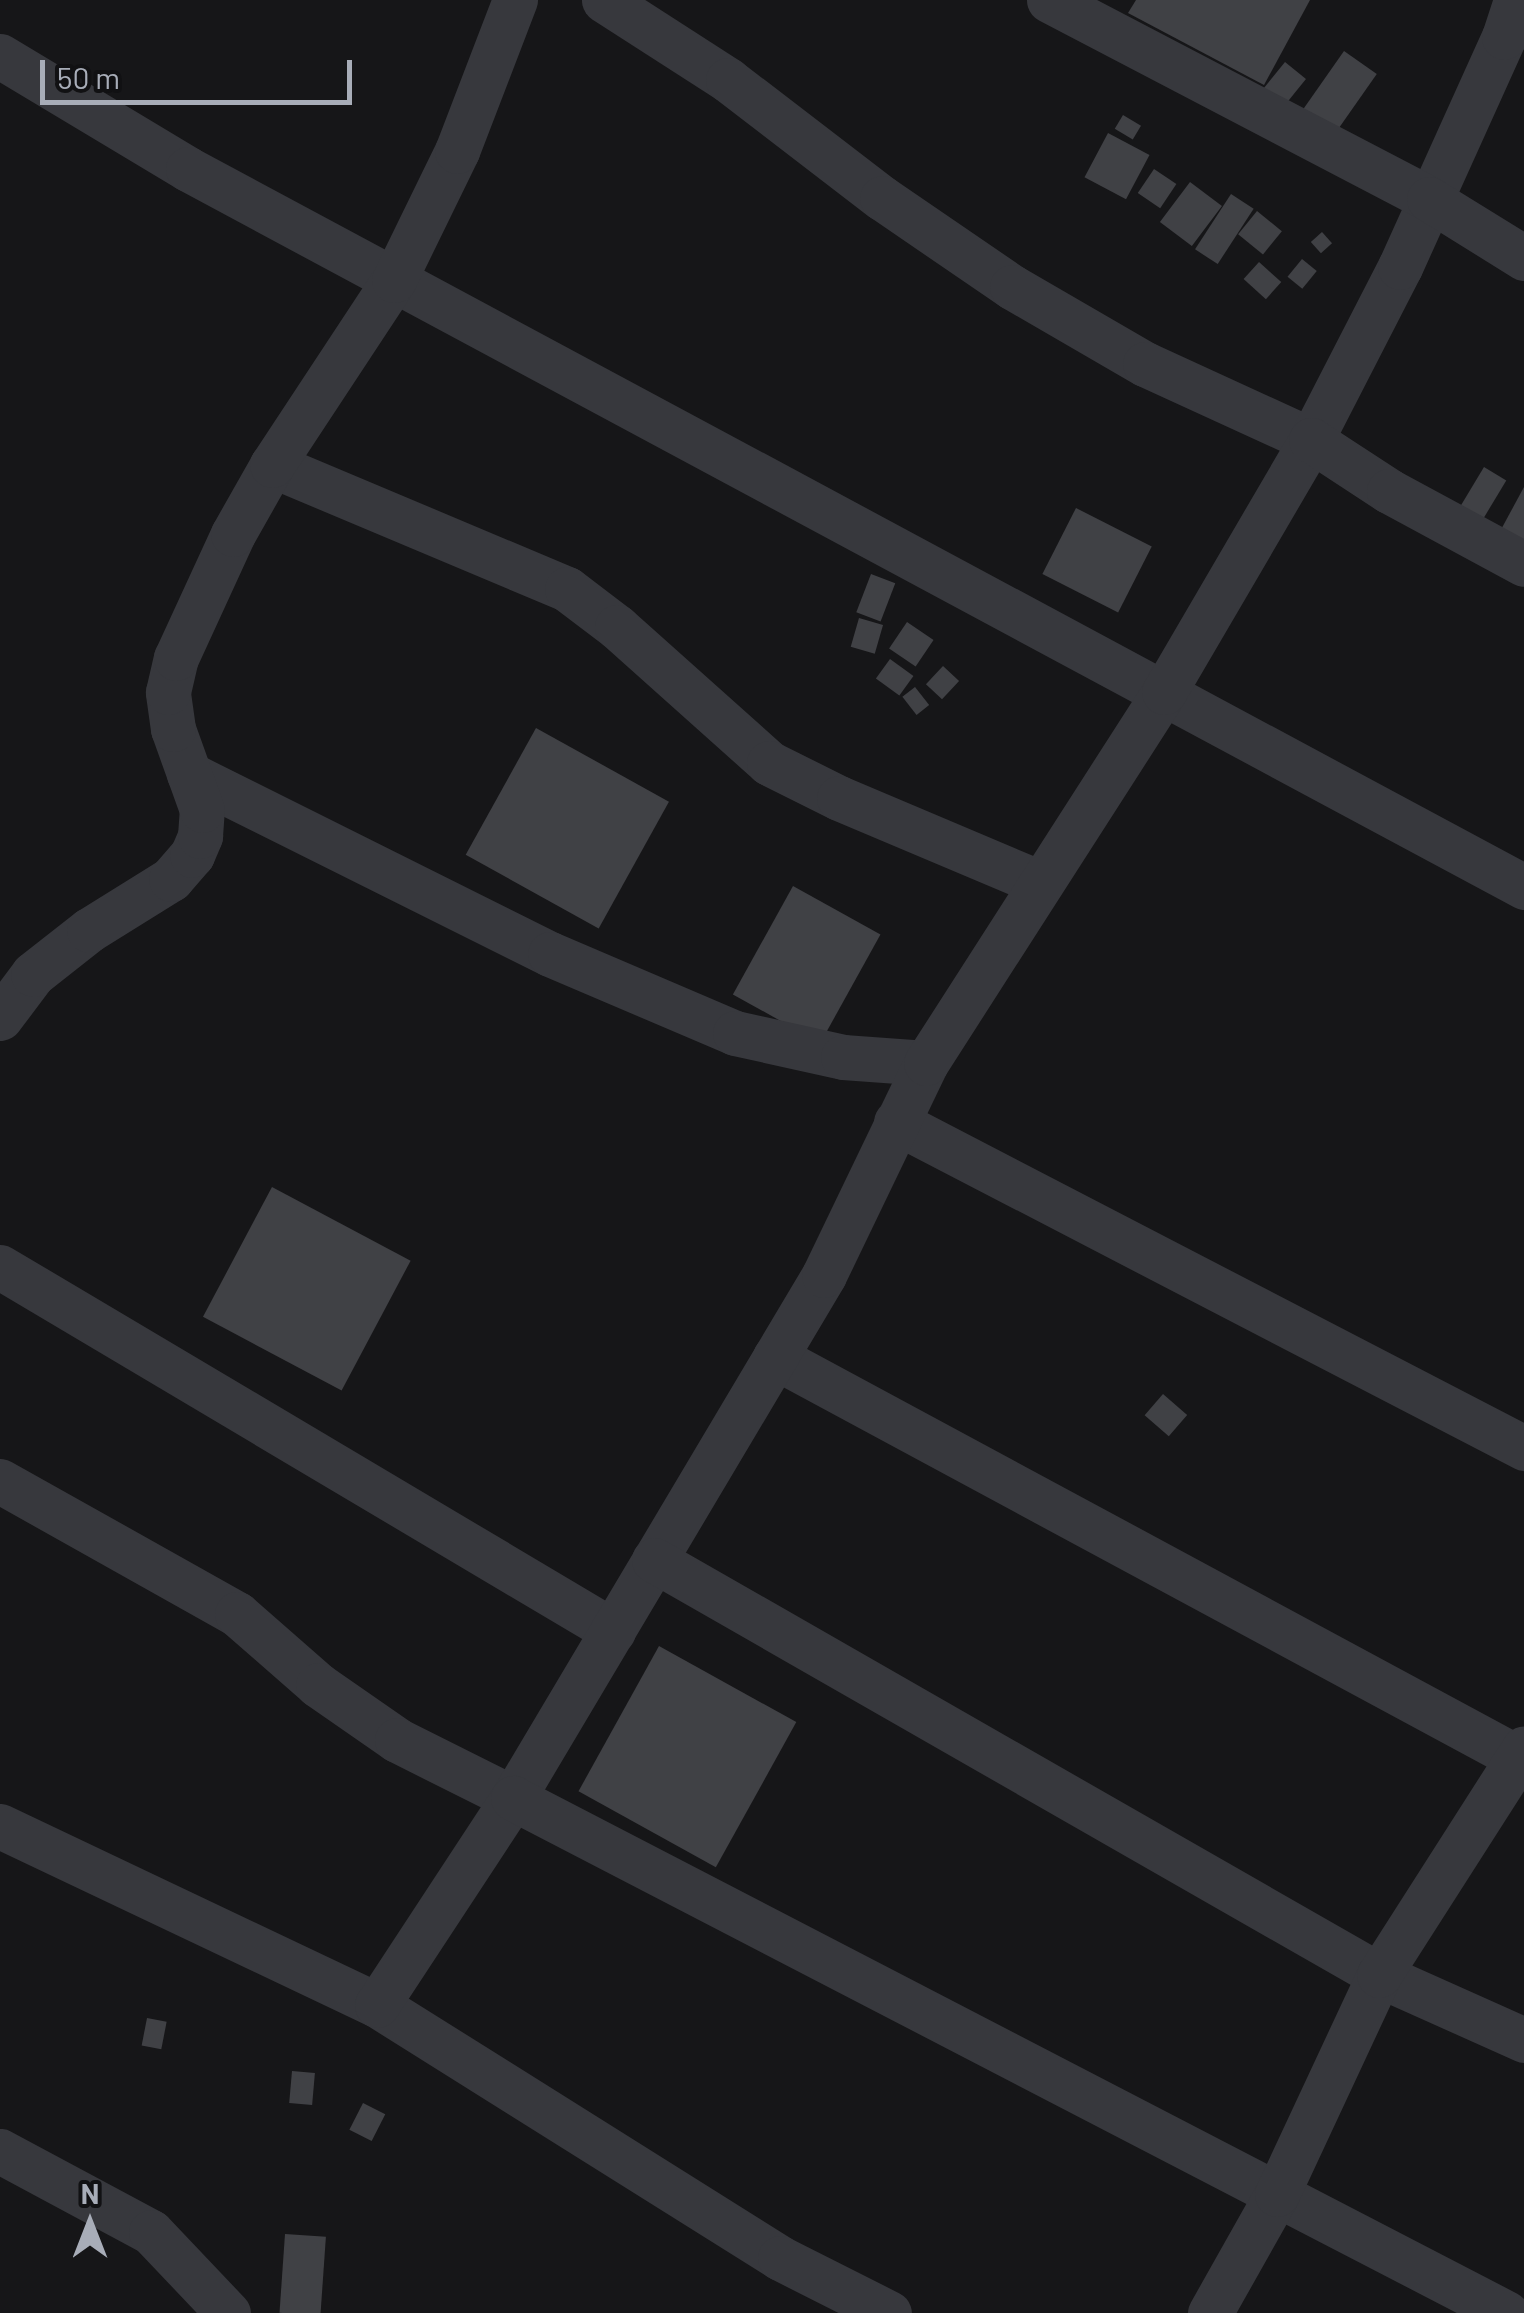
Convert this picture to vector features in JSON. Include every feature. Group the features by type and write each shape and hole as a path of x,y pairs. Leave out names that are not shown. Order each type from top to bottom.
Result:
{"street":[{"path":"0,1018 32,974 89,930 158,888 192,855 200,836 202,810 173,729 168,692 176,658 232,534 272,465 394,280 457,150 515,0"},
{"path":"604,0 728,80 882,198 1012,286 1145,364 1310,440 1389,491 1524,564"},
{"path":"1049,0 1429,199 1524,258"},
{"path":"377,2005 513,1798 613,1631 824,1275 926,1063 1164,692 1310,440 1400,267 1474,106 1516,0"},
{"path":"0,56 188,169 1524,887"},
{"path":"272,465 567,590 618,627 770,762 839,798 1040,883"},
{"path":"189,774 550,954 735,1033 844,1057 926,1063"},
{"path":"896,1122 1524,1448"},
{"path":"0,1268 613,1631"},
{"path":"775,1357 1522,1756 1379,1975 1277,2194 1210,2313"},
{"path":"0,1481 237,1614 318,1685 397,1740 1506,2313"},
{"path":"654,1560 1379,1975 1524,2040"},
{"path":"0,1826 377,2005 780,2258 889,2313"},
{"path":"0,2151 151,2232 228,2313"}],"building":[{"path":"1136,0 1310,0 1264,85 1128,13"},
{"path":"1344,51 1377,74 1335,134 1302,111"},
{"path":"1285,62 1306,79 1283,107 1262,90"},
{"path":"1123,115 1141,126 1133,140 1115,129"},
{"path":"1108,133 1149,155 1126,199 1085,177"},
{"path":"1154,169 1176,184 1160,208 1138,193"},
{"path":"1190,182 1222,206 1192,246 1160,222"},
{"path":"1231,194 1254,209 1218,264 1195,249"},
{"path":"1257,211 1282,231 1263,254 1238,234"},
{"path":"1322,232 1332,243 1321,253 1311,242"},
{"path":"1302,259 1317,271 1302,289 1288,277"},
{"path":"1259,262 1281,282 1266,299 1244,279"},
{"path":"1484,467 1506,480 1475,533 1453,519"},
{"path":"1524,487 1524,552 1497,537"},
{"path":"1076,508 1152,547 1118,613 1042,574"},
{"path":"871,574 895,583 881,622 856,612"},
{"path":"859,618 883,625 875,654 851,647"},
{"path":"907,622 934,640 916,666 889,649"},
{"path":"890,659 913,676 899,695 876,678"},
{"path":"943,666 959,681 942,699 926,684"},
{"path":"915,687 929,705 917,715 902,697"},
{"path":"536,728 669,802 599,929 466,855"},
{"path":"793,886 880,934 820,1043 733,994"},
{"path":"272,1187 411,1261 342,1391 203,1317"},
{"path":"1163,1394 1187,1415 1169,1436 1145,1415"},
{"path":"659,1646 796,1722 716,1867 579,1791"},
{"path":"147,2018 167,2022 161,2049 142,2045"},
{"path":"292,2071 315,2073 312,2105 289,2103"},
{"path":"363,2103 385,2114 372,2141 349,2130"},
{"path":"285,2234 326,2237 321,2313 279,2313"}]}
